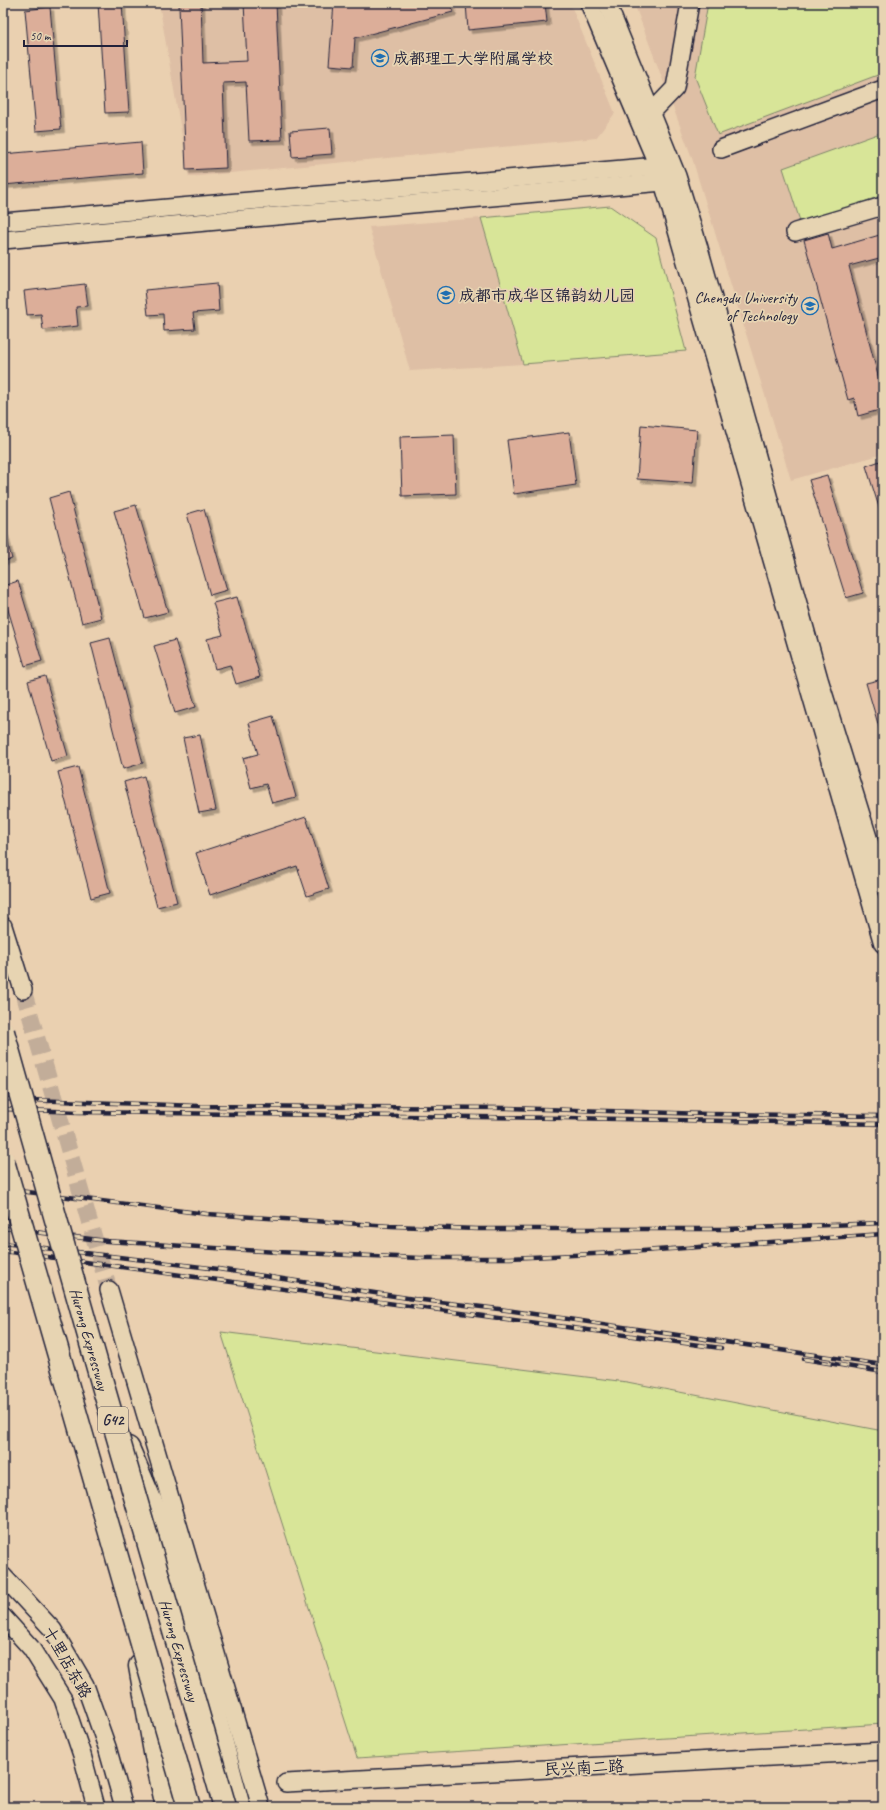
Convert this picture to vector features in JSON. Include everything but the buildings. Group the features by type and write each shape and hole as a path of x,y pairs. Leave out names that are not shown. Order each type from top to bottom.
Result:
{"highway":[{"name":"Hurong Expressway","path":"3,1032 225,1807"},
{"name":"G42","path":"3,1161 189,1807"},
{"path":"105,1392 168,1541 239,1807"},
{"path":"129,1597 155,1752 167,1807"}],"street":[{"path":"589,3 667,171 699,248 819,679 883,886"},
{"path":"607,3 652,112 667,171 883,944"},
{"path":"652,112 675,88 690,3"},
{"path":"721,149 883,89"},
{"path":"3,222 667,171"},
{"path":"3,240 667,171"},
{"path":"795,232 883,206"},
{"path":"3,926 23,990"},
{"path":"109,1290 261,1807"},
{"name":"十里店东路","path":"3,1576 53,1630 85,1685 107,1747 123,1806"},
{"name":"十里店东路","path":"3,1617 31,1648 63,1699 82,1755 96,1807"},
{"name":"民兴南二路","path":"286,1783 883,1751"}],"shaded area":[{"name":"成都理工大学附属学校","path":"159,3 570,3 615,113 596,138 189,177"},
{"name":"Chengdu University of Technology","path":"634,3 883,3 883,454 791,480 692,158"},
{"name":"成都市成华区锦韵幼儿园","path":"481,218 523,364 410,371 369,227"}],"green space":[{"path":"708,3 883,3 883,73 718,135 695,77"},
{"path":"883,132 883,195 801,224 783,168"},
{"path":"610,206 656,238 686,351 523,364 481,218"},
{"path":"221,1332 627,1382 883,1431 883,1724 357,1758"}],"tunnel":[{"path":"23,990 109,1290"}],"railway":[{"path":"3,1099 198,1106 508,1108 707,1114 883,1116"},
{"path":"3,1109 78,1112 565,1118 883,1124"},
{"path":"3,1189 207,1214 391,1226 478,1229 727,1229 883,1223"},
{"path":"3,1228 107,1241 277,1252 420,1258 510,1258 615,1253 883,1234"},
{"path":"3,1243 218,1269 414,1299 499,1309 883,1365"},
{"path":"3,1251 721,1348"},
{"path":"804,1359 883,1372"}],"place":[{"name":"成都理工大学附属学校","path":"380,58"},
{"name":"成都市成华区锦韵幼儿园","path":"446,295"},
{"name":"Chengdu University of Technology","path":"810,306"}]}
